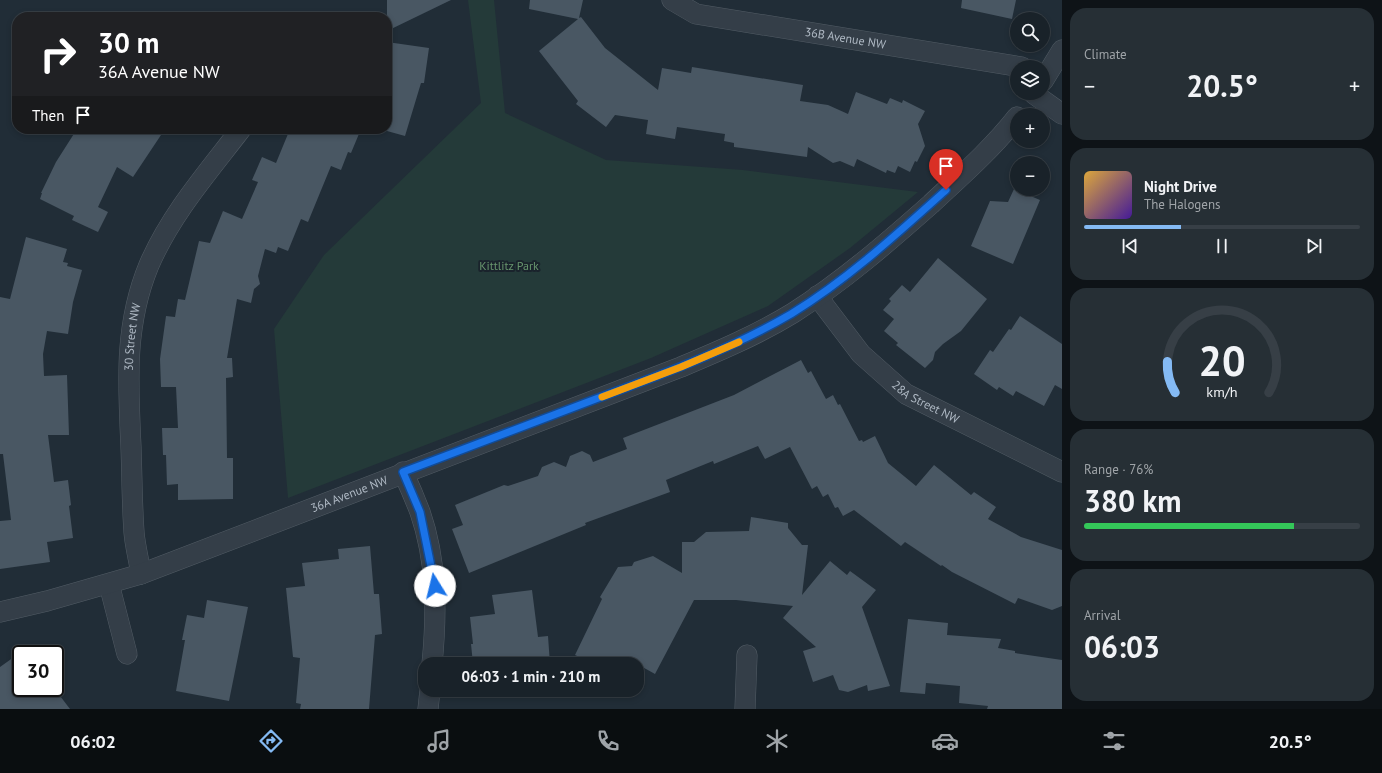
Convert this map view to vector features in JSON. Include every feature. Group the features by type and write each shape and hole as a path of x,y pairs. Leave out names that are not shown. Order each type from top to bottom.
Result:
{"street":[{"name":"36B Avenue NW","path":"672,0 696,14 1010,65"},
{"path":"1050,68 1062,50"},
{"path":"1050,96 1062,114"},
{"name":"36A Avenue NW","path":"0,612 109,584 141,574 715,353 767,327 816,296 860,265 916,218 983,155 1010,126"},
{"name":"30 Street NW","path":"141,574 134,534 128,376 131,326 139,294 150,265 167,229 184,203 236,134"},
{"name":"28A Street NW","path":"816,296 860,354 906,394 1062,472"},
{"path":"403,472 420,512 432,568 436,611 433,657"},
{"path":"109,584 127,654"},
{"path":"745,709 747,655"},
{"path":"428,709 429,697"}],"green space":[{"name":"Kittlitz Park","path":"468,0 494,0 505,113 606,160 743,170 918,192 850,248 768,306 651,358 288,498 274,329 324,255 481,103"}],"building":[{"path":"387,0 451,0 392,29 392,12 387,12"},
{"path":"530,0 583,0 579,18 581,17 605,48 658,90 662,68 691,73 692,67 803,85 800,101 828,105 848,114 856,92 887,104 890,98 902,103 903,100 925,111 918,124 925,146 910,172 898,166 895,173 887,170 886,173 857,159 854,167 840,161 833,163 808,147 807,157 734,147 734,143 724,141 725,134 677,127 675,139 646,134 648,120 615,115 606,127 576,104 578,101 539,51 578,19 529,9"},
{"path":"962,0 1016,0 1013,12 1010,12 1010,19 961,8"},
{"path":"392,43 429,48 424,83 421,83 405,136 392,132"},
{"path":"74,134 162,134 133,177 117,167 98,207 108,212 98,232 72,220 74,216 40,199 41,193 56,162"},
{"path":"288,134 359,134 351,153 348,152 341,170 331,166 308,222 301,219 288,251 278,247 276,253 265,249 258,276 260,284 254,289 251,303 237,299 227,358 232,358 233,377 226,378 227,458 233,458 233,499 178,500 178,484 167,485 166,455 163,455 162,428 178,428 176,387 161,387 160,359 166,316 175,317 178,299 185,300 199,241 210,243 223,211 242,219 258,182 252,180 262,157 276,163"},
{"path":"1011,196 1031,196 1040,200 1013,264 971,246 990,201 1008,202"},
{"path":"26,237 67,249 63,262 68,263 67,266 82,270 73,302 68,334 47,331 43,354 44,376 67,375 69,435 48,435 54,482 68,480 71,505 69,506 73,538 47,542 50,562 0,569 0,521 11,520 3,454 0,454 0,297 10,299"},
{"path":"938,258 987,299 961,331 935,352 933,360 925,368 896,345 898,343 884,331 894,319 883,310 891,301 889,299 902,285 910,292"},
{"path":"1020,316 1062,344 1062,389 1055,385 1044,406 1016,391 1013,396 999,387 997,390 974,374 990,350 993,352 1009,329 1011,330"},
{"path":"801,360 808,373 811,371 826,399 833,395 838,405 840,404 859,441 862,440 863,442 875,436 888,463 916,486 934,465 971,495 974,492 996,507 988,519 1021,537 1062,550 1062,606 1052,610 1018,598 1015,604 952,572 942,565 941,566 905,542 901,546 854,510 843,516 838,507 835,508 828,494 823,497 817,486 812,489 790,447 765,459 758,446 714,464 713,461 666,480 670,492 585,523 586,525 469,573 452,529 463,525 455,505 504,485 508,486 538,476 542,467 554,462 566,467 570,456 582,451 590,455 593,462 627,449 623,438 734,395"},
{"path":"751,517 788,523 788,528 802,545 808,545 802,595 830,561 847,575 850,571 876,590 862,607 890,686 868,691 867,685 848,692 839,690 833,675 813,682 803,651 816,647 783,618 793,606 736,600 694,600 655,674 644,668 644,657 579,657 575,655 602,599 600,597 618,567 632,566 634,562 653,556 682,573 682,542 694,542 706,532 749,531"},
{"path":"370,546 374,594 379,594 382,634 375,635 369,709 300,709 301,704 296,703 300,658 293,657 286,588 305,586 302,563 339,559 338,549"},
{"path":"532,590 538,637 548,636 550,657 472,657 471,644 473,644 470,617 495,614 492,595"},
{"path":"207,600 248,607 229,701 176,691 185,640 182,640 187,615 204,618"},
{"path":"908,619 948,623 947,635 1001,639 998,648 1015,651 1015,653 1062,660 1062,709 987,709 988,706 959,703 960,686 926,683 925,694 900,692"},
{"path":"12,658 12,697 61,697 70,709 0,709 0,667"}],"slow traffic":[{"path":"602,397 681,367 739,342"}],"route":[{"path":"435,586 420,512 403,472 681,367 728,347 767,327 792,313 860,265 946,190"}]}
